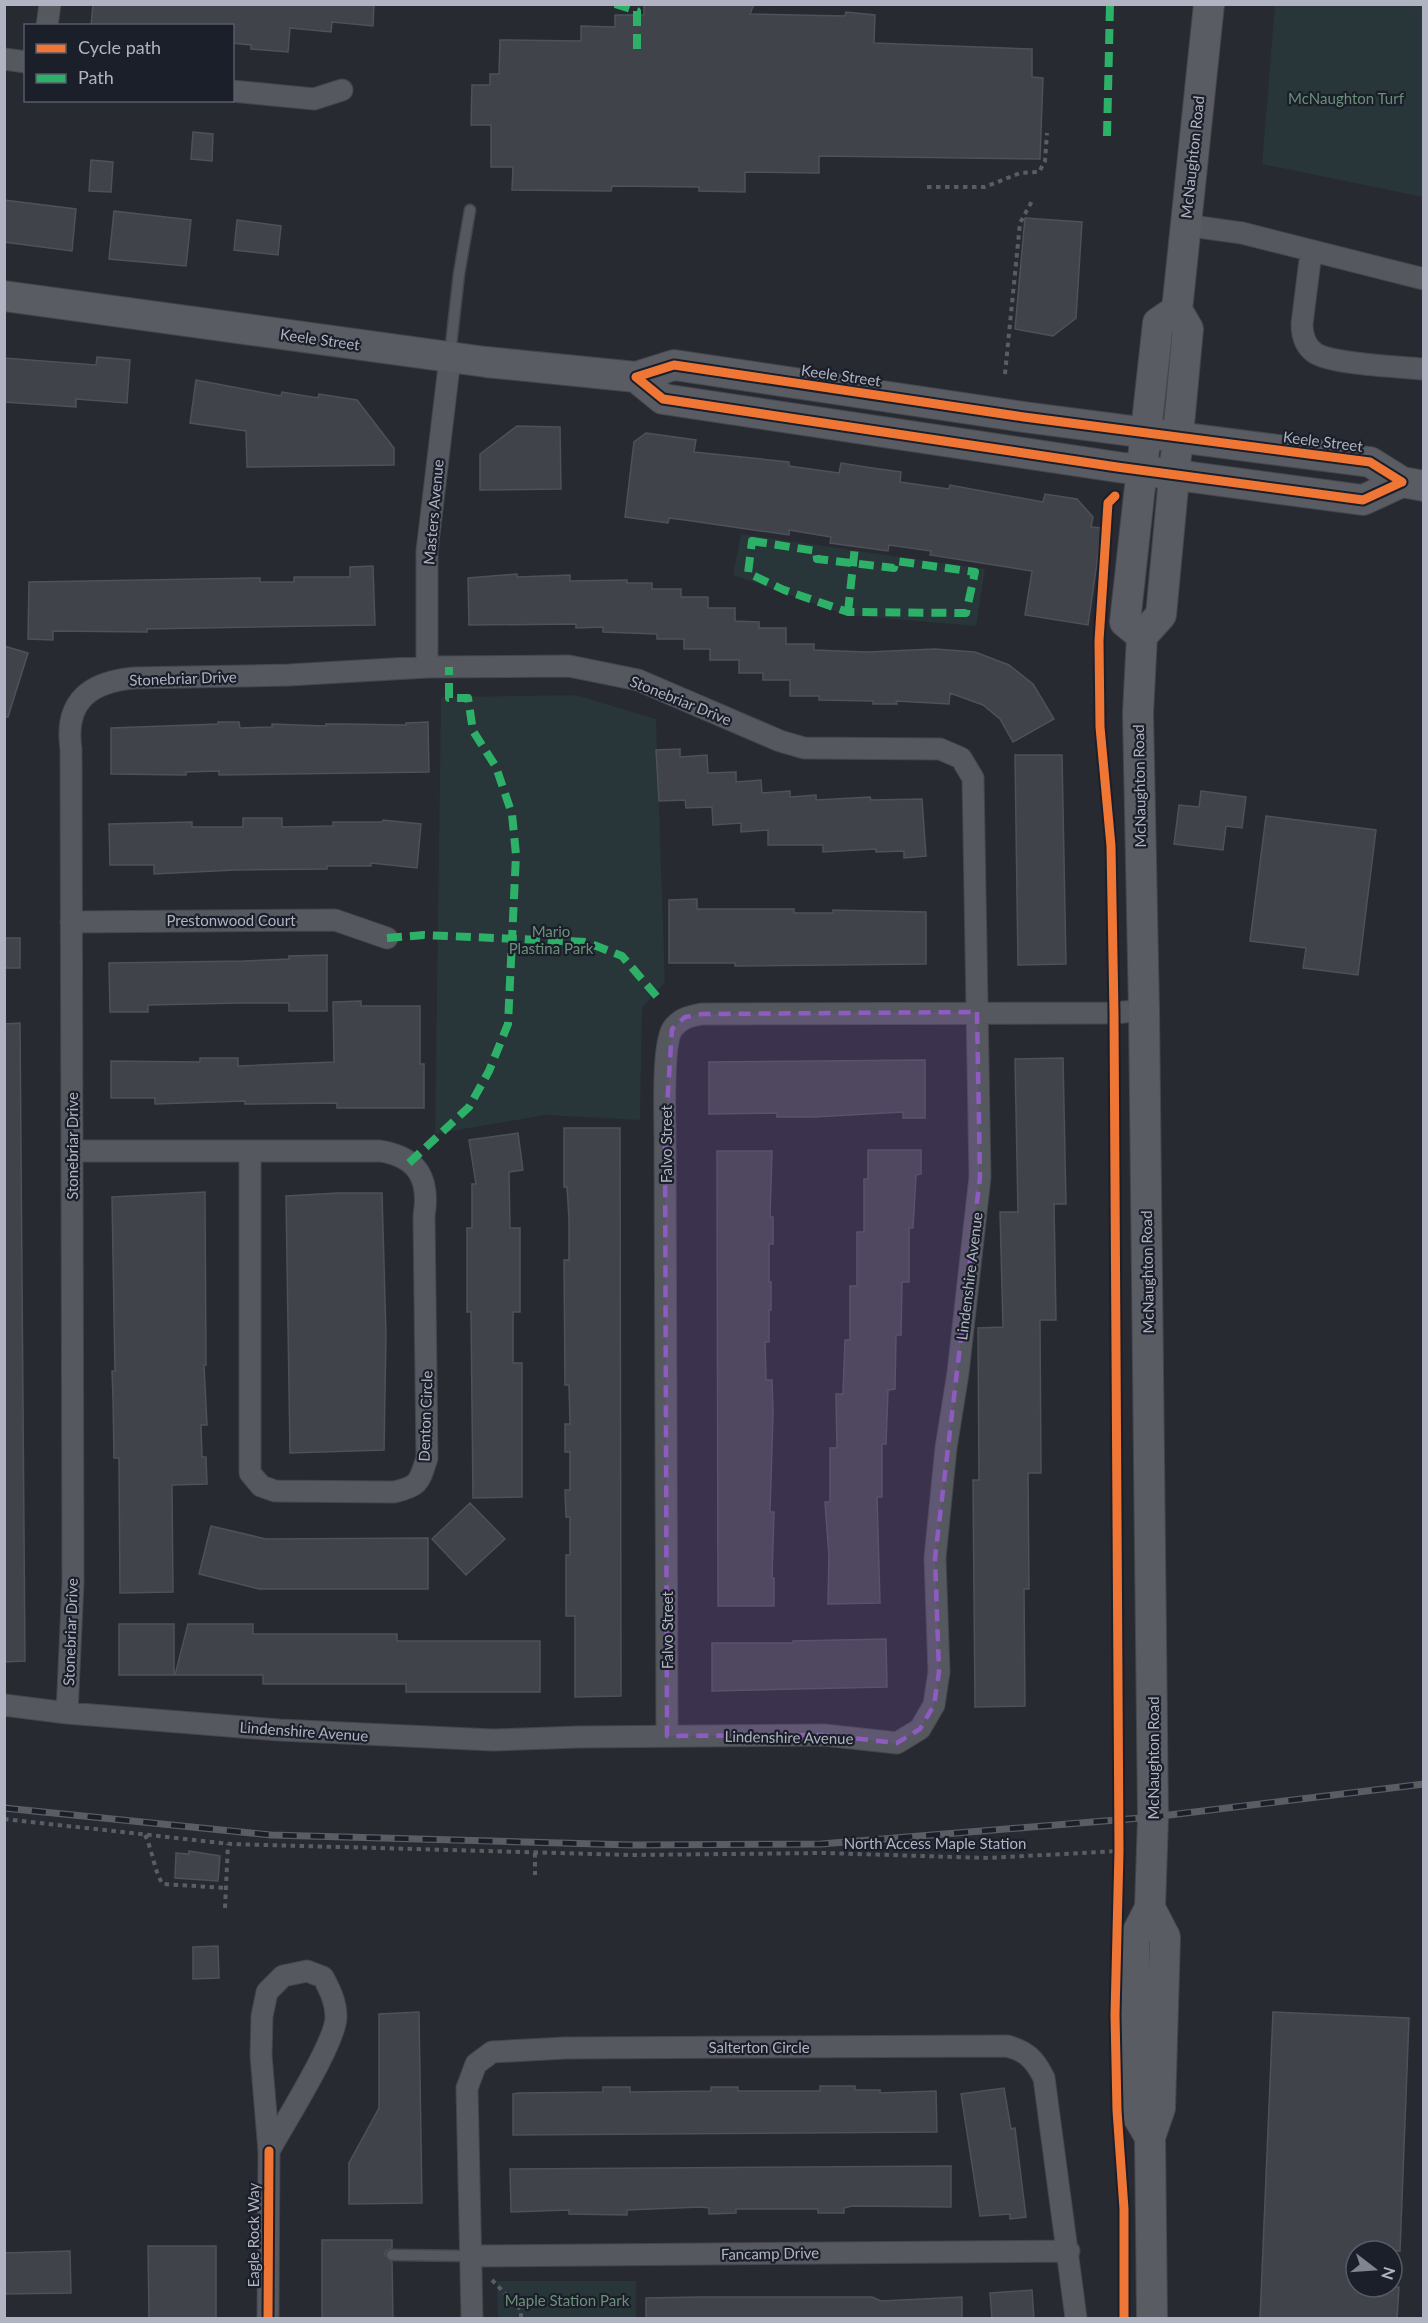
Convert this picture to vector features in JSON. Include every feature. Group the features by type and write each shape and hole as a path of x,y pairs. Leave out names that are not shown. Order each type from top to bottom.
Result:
{"street":[{"path":"47,24 50,4"},
{"name":"McNaughton Road","path":"1152,2319 1150,2137 1134,2110 1134,1939 1150,1908 1154,1817 1138,713 1142,636 1161,615 1188,329 1177,310 1184,225 1209,4"},
{"path":"4,59 24,62"},
{"path":"234,91 314,99 342,90"},
{"path":"1184,225 1242,233 1424,279"},
{"path":"1311,252 1302,324 1302,334 1309,348 1328,358 1424,369"},
{"name":"Keele Street","path":"4,296 450,358 636,377 674,365 1177,438 1370,462 1413,484"},
{"path":"1142,636 1125,622 1145,432 1158,323 1177,310"},
{"name":"Masters Avenue","path":"427,667 427,551 450,358"},
{"name":"Keele Street","path":"636,377 663,399 1142,471 1363,500 1413,484"},
{"name":"Stonebriar Drive","path":"67,1713 73,1582 71,749 68,729 74,709 90,689 112,680 134,678 289,675 427,667 569,666 638,680 780,741 804,748 939,749 960,758 973,778 977,1012"},
{"name":"Prestonwood Court","path":"71,922 335,920 387,938"},
{"name":"Falvo Street","path":"667,1736 665,1139 666,1056 672,1029 686,1017 702,1014 977,1012 1114,1014 1144,1010"},
{"name":"Lindenshire Avenue","path":"4,1704 67,1713 279,1730 492,1740 824,1735 897,1743 920,1729 934,1705 939,1672 935,1558 946,1448 980,1177 977,1012"},
{"name":"Denton Circle","path":"72,1151 250,1153 380,1151 398,1154 422,1174 427,1198 424,1216 427,1458 420,1481 411,1488 394,1492 275,1491 261,1486 250,1473 250,1153"},
{"name":"Eagle Rock Way","path":"268,2319 269,2151 261,2055 261,2016 267,1992 283,1976 307,1971 323,1977 333,1997 336,2018 333,2033 269,2151"},
{"name":"Salterton Circle","path":"472,2319 467,2088 476,2064 492,2052 565,2048 1007,2046 1024,2050 1037,2063 1044,2078 1070,2251 1076,2319"},
{"name":"Fancamp Drive","path":"471,2256 1070,2251"}],"lane":[{"path":"450,358 459,274 470,210"},
{"path":"392,2255 471,2256"}],"path":[{"path":"927,187 985,187 1020,173 1039,172 1045,162 1047,133"},
{"path":"1005,374 1020,223 1032,201"},
{"path":"145,1835 154,1853 157,1876 163,1884 226,1888"},
{"path":"225,1908 228,1844"},
{"path":"534,1853 535,1875"},
{"path":"491,2279 521,2310 521,2319"}],"highlighted area":[{"path":"977,1012 980,1177 935,1558 939,1672 934,1705 920,1729 897,1743 824,1735 667,1736 665,1139 672,1029 685,1017 702,1014"}],"green space":[{"name":"McNaughton Turf","path":"1275,5 1423,5 1423,197 1262,164"},
{"path":"741,534 985,569 976,626 847,615 733,575"},
{"name":"Mario Plastina Park","path":"576,695 656,719 665,982 642,1008 640,1120 545,1115 435,1134 441,697"},
{"name":"Maple Station Park","path":"497,2281 636,2281 636,2318 498,2318"}],"building":[{"path":"93,4 374,4 373,26 332,22 331,32 290,28 288,52 251,49 251,45 234,43 234,24 91,24"},
{"path":"644,4 754,4 750,14 845,16 846,12 875,15 874,43 1032,49 1032,77 1043,78 1040,159 819,156 819,173 745,172 745,192 699,191 699,187 612,186 611,191 512,190 513,167 491,167 491,125 471,125 472,85 490,85 490,74 499,74 500,40 581,41 581,26 615,27 615,15 644,15"},
{"path":"193,132 213,134 212,161 191,159"},
{"path":"91,160 113,162 111,192 89,191"},
{"path":"4,200 76,209 72,251 4,242"},
{"path":"114,211 191,220 186,266 109,259"},
{"path":"1025,218 1082,222 1076,318 1053,336 1015,329"},
{"path":"237,220 281,226 278,255 234,250"},
{"path":"97,357 130,360 127,403 76,399 76,407 4,402 4,358 96,365"},
{"path":"196,380 281,396 282,392 318,398 319,394 357,400 394,448 394,465 247,467 246,431 190,423"},
{"path":"517,426 560,427 561,489 480,490 480,454"},
{"path":"646,433 696,440 694,452 789,462 789,466 839,473 841,463 901,472 900,482 949,489 950,485 1043,502 1045,494 1077,499 1093,517 1091,527 1102,528 1088,625 1025,615 1032,571 930,555 931,551 889,545 888,551 830,543 831,537 789,530 789,535 669,518 668,523 625,517 634,442"},
{"path":"373,566 375,625 147,629 147,632 53,631 53,640 28,639 29,582 260,578 260,582 294,582 294,577 350,577 350,567"},
{"path":"517,574 517,577 570,575 570,581 627,580 627,583 652,583 652,589 681,589 681,597 708,597 708,608 735,608 735,621 759,622 759,628 786,628 786,644 814,644 814,650 867,652 935,649 975,652 1009,665 1033,684 1054,719 1013,742 1000,719 983,705 950,693 949,704 896,701 897,704 873,704 873,701 819,700 819,696 790,696 790,680 763,680 763,673 739,673 739,660 710,660 710,649 684,649 684,639 657,639 657,634 603,632 603,627 576,628 576,624 469,625 468,578"},
{"path":"4,646 28,653 8,717 4,717"},
{"path":"218,722 239,722 240,728 272,727 272,724 406,725 406,723 428,722 429,772 219,775 219,771 186,772 186,775 111,774 111,728 218,724"},
{"path":"680,749 680,757 707,755 708,773 736,772 736,782 761,780 762,793 790,791 790,797 816,795 816,800 870,797 871,800 922,799 926,856 904,858 904,851 876,852 876,849 823,852 823,845 768,845 768,830 741,832 741,823 713,825 712,807 686,808 685,800 659,801 656,750"},
{"path":"1015,755 1062,755 1066,964 1018,965"},
{"path":"1201,791 1246,797 1242,828 1226,826 1223,850 1174,844 1179,805 1199,807"},
{"path":"1266,816 1376,830 1358,975 1303,968 1306,948 1250,941"},
{"path":"243,818 282,818 282,827 333,826 333,822 382,822 383,820 421,824 417,868 371,863 371,866 327,866 327,869 154,874 154,865 110,865 109,824 192,822 192,827 243,827"},
{"path":"697,899 697,909 794,909 794,913 833,913 833,910 926,912 926,964 735,966 735,963 669,963 669,900"},
{"path":"4,938 20,938 20,968 4,968"},
{"path":"327,955 327,1011 289,1011 289,1003 239,1003 148,1005 148,1012 110,1012 109,963 244,961"},
{"path":"361,1001 361,1006 420,1006 420,1064 424,1064 424,1108 337,1108 337,1103 245,1104 245,1101 155,1104 155,1098 111,1098 111,1061 200,1062 200,1058 238,1058 238,1066 334,1062 333,1002"},
{"path":"20,1023 25,1661 4,1662 4,1024"},
{"path":"1063,1058 1066,1204 1054,1204 1056,1320 1040,1320 1041,1473 1028,1473 1029,1589 1024,1589 1025,1706 975,1707 973,1480 979,1480 978,1328 1003,1327 1000,1212 1018,1212 1015,1059"},
{"path":"925,1060 925,1118 903,1118 903,1112 814,1117 777,1117 777,1113 709,1114 709,1062"},
{"path":"564,1128 620,1128 621,1696 575,1697 575,1616 566,1616 566,1555 570,1555 570,1517 566,1517 565,1490 570,1490 570,1452 565,1452 565,1424 570,1424 569,1385 565,1385 564,1260 569,1260 569,1219 567,1187 564,1187"},
{"path":"518,1133 523,1170 509,1172 510,1228 520,1228 520,1312 513,1312 513,1363 522,1363 522,1497 473,1498 471,1312 467,1312 467,1228 472,1228 472,1184 476,1184 469,1140"},
{"path":"868,1150 921,1150 921,1174 916,1175 913,1228 909,1228 909,1282 902,1282 901,1335 896,1335 895,1389 888,1390 886,1444 882,1444 882,1497 877,1497 880,1603 828,1604 829,1556 825,1502 830,1502 830,1448 837,1448 836,1394 843,1394 845,1340 850,1340 850,1286 857,1286 857,1232 864,1232 864,1179 868,1179"},
{"path":"717,1151 772,1151 770,1217 773,1217 773,1244 769,1244 771,1310 769,1310 769,1342 765,1342 766,1380 772,1380 770,1512 774,1512 772,1578 774,1578 774,1606 718,1606"},
{"path":"205,1192 206,1365 204,1365 207,1425 201,1425 202,1457 206,1457 207,1484 172,1485 173,1592 120,1593 119,1458 114,1458 112,1371 115,1371 112,1197"},
{"path":"382,1193 386,1335 384,1450 290,1453 286,1196"},
{"path":"470,1503 505,1539 466,1575 432,1539"},
{"path":"211,1526 266,1539 428,1538 428,1589 259,1589 199,1574"},
{"path":"119,1624 174,1624 174,1675 119,1675"},
{"path":"188,1624 253,1624 253,1634 397,1634 397,1641 540,1641 540,1692 406,1692 406,1684 263,1684 263,1675 175,1675"},
{"path":"886,1639 887,1687 712,1691 712,1643 793,1643 793,1641"},
{"path":"189,1851 220,1856 218,1881 175,1878 176,1853 189,1854"},
{"path":"218,1946 219,1978 193,1979 193,1947"},
{"path":"419,2012 422,2203 349,2204 349,2163 379,2108 379,2014"},
{"path":"1273,2012 1409,2018 1400,2239 1344,2239 1344,2299 1398,2299 1397,2319 1260,2319"},
{"path":"820,2086 855,2086 855,2090 880,2090 880,2093 936,2091 937,2132 513,2135 513,2094 519,2093 603,2092 603,2087 630,2087 630,2092 711,2091 711,2087 738,2087 738,2091 820,2091"},
{"path":"1004,2088 1011,2129 1015,2128 1026,2217 1010,2219 1010,2214 980,2216 961,2094"},
{"path":"951,2166 951,2207 852,2206 844,2208 844,2213 818,2213 818,2209 736,2209 736,2213 709,2214 709,2208 701,2207 627,2210 627,2215 569,2214 569,2210 511,2212 510,2169"},
{"path":"322,2240 392,2240 392,2248 386,2251 385,2255 392,2262 393,2319 322,2319"},
{"path":"148,2246 216,2246 216,2319 149,2319"},
{"path":"70,2251 71,2293 4,2294 4,2253"},
{"path":"1032,2290 1034,2319 992,2319 990,2293"},
{"path":"872,2297 881,2301 962,2297 962,2319 646,2319 646,2298"}],"railway":[{"path":"4,1808 271,1835 632,1845 821,1844 1153,1817 1424,1784"}],"marked path":[{"path":"615,4 637,11 637,52"},
{"path":"1107,136 1110,4"},
{"path":"752,541 816,551 817,559 894,568 896,561 975,572 966,613 848,612 784,590 748,573 752,541"},
{"path":"848,612 855,546"},
{"path":"409,1163 469,1107 489,1071 508,1024 516,855 512,814 496,767 473,731 468,698 449,698 449,667"},
{"path":"387,938 424,935 586,942 622,956 659,999"}],"cycle path":[{"path":"636,377 674,365 1024,417 1370,462 1402,482"},
{"path":"636,377 663,399 1117,467 1363,500 1402,482"},
{"path":"1115,496 1108,503 1099,641 1100,727 1111,846 1114,1013 1119,1851 1115,2015 1117,2110 1124,2209 1124,2318"},
{"path":"268,2318 269,2151"}]}
